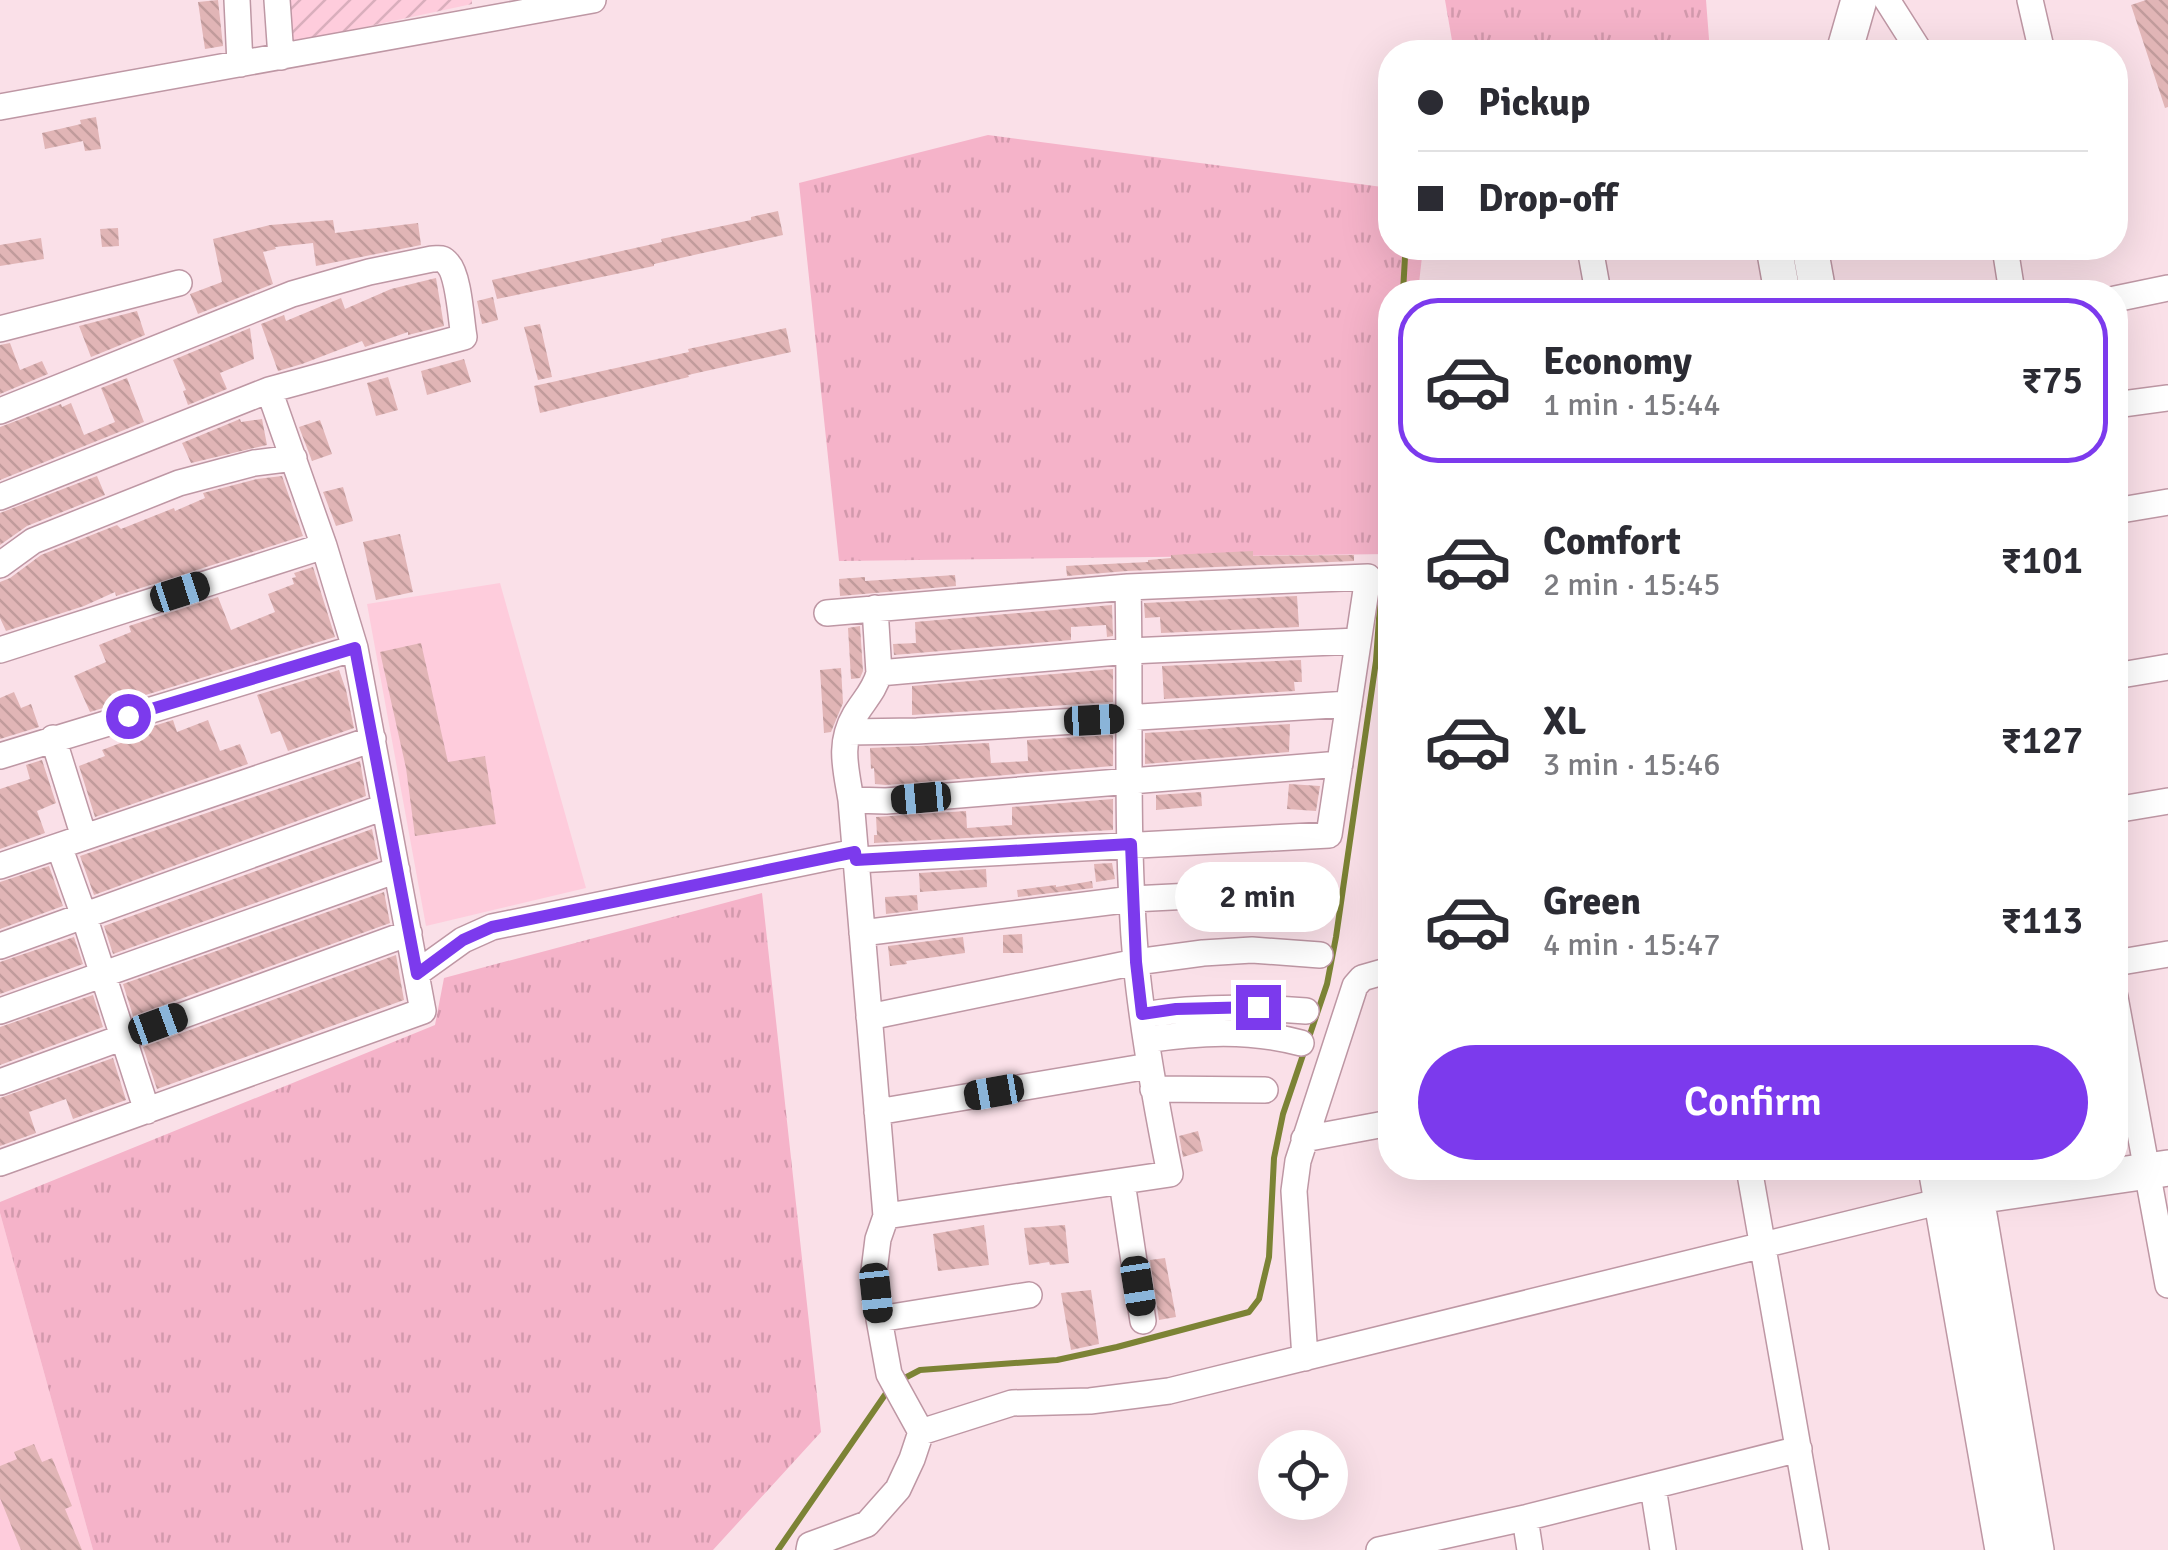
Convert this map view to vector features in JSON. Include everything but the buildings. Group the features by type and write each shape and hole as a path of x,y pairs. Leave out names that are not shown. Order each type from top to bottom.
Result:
{"street":[{"path":"237,0 240,64"},
{"path":"277,0 281,56"},
{"path":"0,108 593,0"},
{"path":"1847,40 1859,0"},
{"path":"1887,0 1912,40"},
{"path":"2030,0 2039,40"},
{"path":"0,411 292,294 432,259 441,259 453,274 464,337 268,390 0,497"},
{"path":"0,329 178,282"},
{"path":"2128,296 2168,288"},
{"path":"0,1164 422,1010 355,648 324,546 268,390"},
{"path":"2128,403 2168,398"},
{"path":"0,565 33,541 179,483 254,463 294,458"},
{"path":"2128,509 2168,502"},
{"path":"0,650 324,546"},
{"path":"417,974 463,940 492,927 856,856 1330,834 1368,577 1128,586 827,613"},
{"path":"886,1216 1170,1174 1136,962 1128,586"},
{"path":"809,1550 810,1546 867,1524 898,1489 921,1432 894,1384 879,1319 874,1271 886,1216 856,856 843,753 856,714 877,684 874,608"},
{"path":"879,673 1129,651 1358,640"},
{"path":"0,756 355,648"},
{"path":"2128,674 2168,667"},
{"path":"848,732 1349,704"},
{"path":"53,738 84,837"},
{"path":"0,866 372,738"},
{"path":"850,800 886,801 1340,764"},
{"path":"2128,808 2168,801"},
{"path":"0,946 384,807"},
{"path":"59,846 146,1110"},
{"path":"0,1011 397,870"},
{"path":"862,933 1132,900 1310,890"},
{"path":"0,1082 409,934"},
{"path":"869,1017 1136,962 1229,950 1320,955"},
{"path":"2128,961 2168,954"},
{"path":"1305,1358 1294,1191 1304,1138 1355,986 1362,978 1378,973"},
{"path":"1148,1052 1193,1008 1306,1011"},
{"path":"877,1112 1148,1052 1204,1033 1274,1036 1300,1043"},
{"path":"2128,1049 2158,1170 2168,1285"},
{"path":"1148,1052 1265,1090"},
{"path":"1304,1138 1378,1125"},
{"path":"2128,1172 2158,1170"},
{"path":"1752,1180 1816,1550"},
{"path":"921,1432 1012,1404 1090,1402 1170,1391 1763,1246 1956,1183 2003,1180"},
{"path":"1122,1182 1143,1321"},
{"path":"1956,1183 2002,1550"},
{"path":"1956,1183 2036,1550"},
{"path":"879,1319 1028,1295"},
{"path":"1379,1550 1525,1518 1799,1449"},
{"path":"1653,1487 1662,1550"},
{"path":"1525,1518 1530,1550"}],"shaded area":[{"path":"264,0 472,0 472,4 267,48"},
{"path":"500,583 586,888 426,926 367,604"},
{"path":"0,1213 93,1550 0,1550"}],"green space":[{"path":"1445,0 1706,0 1709,40 1452,40"},
{"path":"988,135 1378,186 1378,260 1422,260 1419,280 1378,280 1378,554 839,561 799,183"},
{"path":"762,893 821,1432 713,1550 93,1550 0,1202 435,1025 444,978"}],"waterway":[{"path":"1404,280 1405,260"},
{"path":"899,1381 920,1370 1057,1360 1117,1347 1249,1312 1259,1299 1269,1257 1274,1158 1283,1114 1327,984 1336,937 1378,633"},
{"path":"778,1550 889,1389"}],"route":[{"path":"128,716 355,648 417,974 463,940 492,927 855,852 856,860 1131,844 1142,1014 1258,1007"}]}
